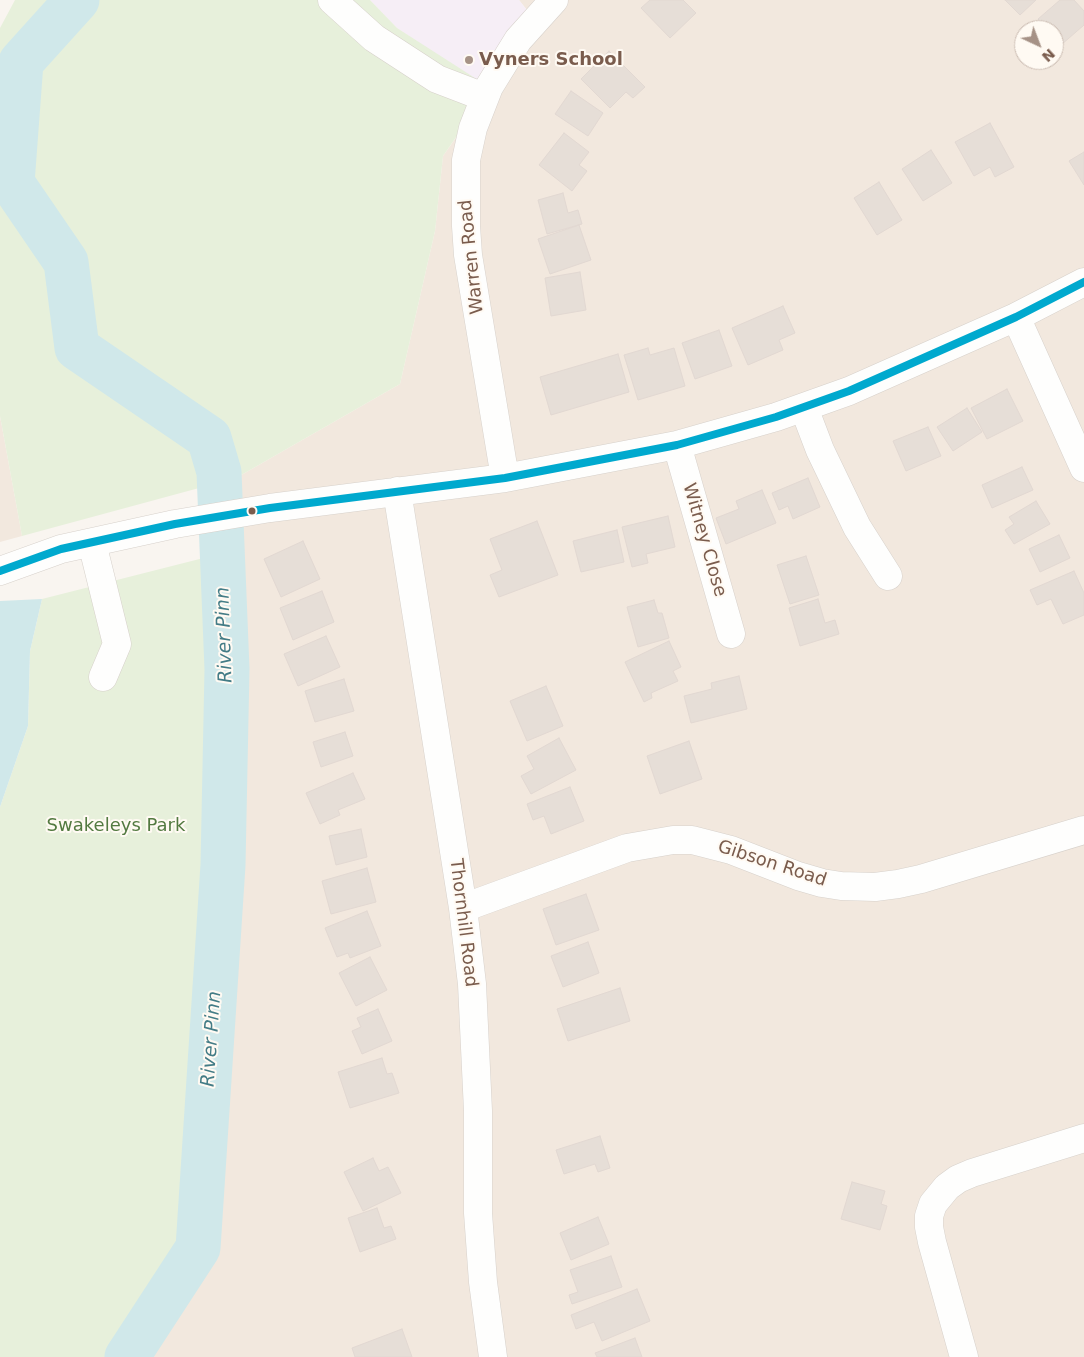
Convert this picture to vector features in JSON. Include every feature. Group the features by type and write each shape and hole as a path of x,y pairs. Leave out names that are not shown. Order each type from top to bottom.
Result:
{"street":[{"path":"332,0 374,38 437,79 484,97"},
{"name":"Warren Road","path":"505,478 468,254 466,160 473,128 484,97 496,75 518,40 554,0"},
{"path":"0,571 61,549 192,521 397,491 505,478 677,445 804,408 849,391 1016,317 1084,282"},
{"path":"1016,317 1084,468"},
{"path":"804,408 820,450 857,527 888,576"},
{"name":"Witney Close","path":"677,445 731,634"},
{"name":"Thornhill Road","path":"397,491 463,908 472,984 478,1111 480,1242 483,1282 493,1357"},
{"path":"92,543 117,644 103,677"},
{"name":"Gibson Road","path":"463,908 627,848 673,840 692,840 731,850 798,876 822,883 841,886 875,886 921,879 1083,835"},
{"path":"964,1357 932,1242 929,1216 933,1204 947,1187 965,1176 1084,1138"}],"shaded area":[{"name":"Vyners School","path":"370,0 519,0 530,14 478,83 397,28"},
{"path":"519,0 1084,0 1084,1357 139,1357 213,1199 230,1021 236,478 400,384 435,231 443,156 484,98 530,14"},
{"path":"0,416 22,536 0,542"}],"green space":[{"path":"15,0 370,0 397,28 489,87 443,156 435,231 400,384 236,478 22,536 0,416 0,28"},
{"name":"Swakeleys Park","path":"235,550 230,1021 213,1199 139,1357 0,1357 0,807 28,726 30,651 42,599"}],"water":[{"path":"42,599 30,651 28,726 0,807 0,601"}],"building":[{"path":"650,0 683,0 696,13 670,38 641,8"},
{"path":"1005,0 1036,0 1020,15"},
{"path":"1060,0 1074,0 1084,11 1084,25 1064,42 1064,20 1038,19"},
{"path":"609,51 645,87 633,98 626,92 610,108 581,79"},
{"path":"571,91 603,113 588,136 555,114"},
{"path":"990,123 1014,167 995,177 990,167 974,176 955,142"},
{"path":"564,133 589,152 579,165 587,171 572,191 539,165"},
{"path":"931,150 952,183 923,201 902,169"},
{"path":"1084,152 1084,185 1069,161"},
{"path":"879,182 902,220 877,235 854,198"},
{"path":"563,193 568,213 578,210 582,224 547,234 538,200"},
{"path":"579,225 591,260 550,274 538,239"},
{"path":"580,272 586,310 551,316 545,278"},
{"path":"783,306 795,333 779,340 783,350 748,365 732,328"},
{"path":"719,330 732,366 695,379 682,343"},
{"path":"648,348 650,355 674,348 685,386 638,400 624,355"},
{"path":"618,354 629,392 551,415 540,377"},
{"path":"1007,389 1023,421 987,439 971,408"},
{"path":"967,408 982,432 953,451 937,427"},
{"path":"928,427 941,456 906,471 893,441"},
{"path":"1022,467 1033,490 992,508 982,485"},
{"path":"808,478 820,507 793,519 788,506 779,510 772,493"},
{"path":"762,490 776,523 726,544 716,518 739,509 736,501"},
{"path":"1036,501 1050,524 1014,544 1005,530 1014,524 1009,517"},
{"path":"668,516 675,547 646,554 648,563 632,567 622,527"},
{"path":"537,521 558,575 499,597 490,575 502,570 490,539"},
{"path":"617,530 624,562 581,572 573,541"},
{"path":"1059,535 1070,558 1040,572 1029,549"},
{"path":"303,541 320,579 281,597 264,559"},
{"path":"806,556 819,595 790,604 777,565"},
{"path":"1074,571 1084,593 1084,615 1063,624 1051,599 1037,605 1030,590"},
{"path":"322,591 334,622 293,640 280,608"},
{"path":"818,599 825,623 835,620 839,634 800,646 789,608"},
{"path":"654,600 658,613 662,613 669,638 638,647 627,607"},
{"path":"326,636 340,667 298,686 284,654"},
{"path":"669,641 681,667 673,671 678,681 651,693 652,698 644,702 625,662"},
{"path":"739,676 747,709 691,723 684,696 712,689 711,683"},
{"path":"344,679 354,711 315,722 305,691"},
{"path":"546,686 563,726 527,741 510,701"},
{"path":"345,732 353,756 321,767 313,742"},
{"path":"559,738 576,770 531,794 521,776 534,769 527,756"},
{"path":"689,741 702,779 660,794 647,756"},
{"path":"353,773 365,799 338,810 340,815 320,824 306,793"},
{"path":"570,787 584,821 551,834 544,816 533,820 527,804"},
{"path":"361,829 367,857 336,865 329,836"},
{"path":"367,868 376,902 331,914 322,881"},
{"path":"586,894 599,930 556,945 543,909"},
{"path":"367,911 381,946 350,958 348,953 337,957 325,928"},
{"path":"588,942 599,973 563,987 551,956"},
{"path":"370,957 387,990 356,1006 339,973"},
{"path":"620,988 630,1021 568,1041 557,1009"},
{"path":"378,1009 392,1041 362,1054 352,1031 361,1027 357,1018"},
{"path":"382,1058 387,1074 392,1073 399,1093 350,1108 338,1072"},
{"path":"600,1136 610,1168 598,1172 595,1164 564,1174 556,1150"},
{"path":"373,1158 379,1171 388,1167 401,1193 363,1211 344,1172"},
{"path":"852,1182 885,1191 881,1204 887,1206 880,1230 841,1219"},
{"path":"377,1208 384,1228 391,1226 396,1239 360,1252 348,1218"},
{"path":"598,1217 609,1244 571,1260 560,1233"},
{"path":"611,1256 622,1287 572,1304 569,1295 578,1292 570,1270"},
{"path":"637,1289 650,1321 602,1341 594,1322 576,1329 571,1315"},
{"path":"402,1329 412,1357 355,1357 352,1348"},
{"path":"635,1338 642,1357 597,1357 595,1353"}],"waterway":[{"name":"River Pinn","path":"77,0 21,62 12,183 66,262 77,348 209,438 219,472 227,669 223,865 198,1248 127,1357"}],"transit line":[{"path":"0,571 61,549 175,524 270,508 505,478 677,445 776,417 849,391 1016,317 1084,282"}],"place":[{"name":"Vyners School","path":"469,60"}]}
